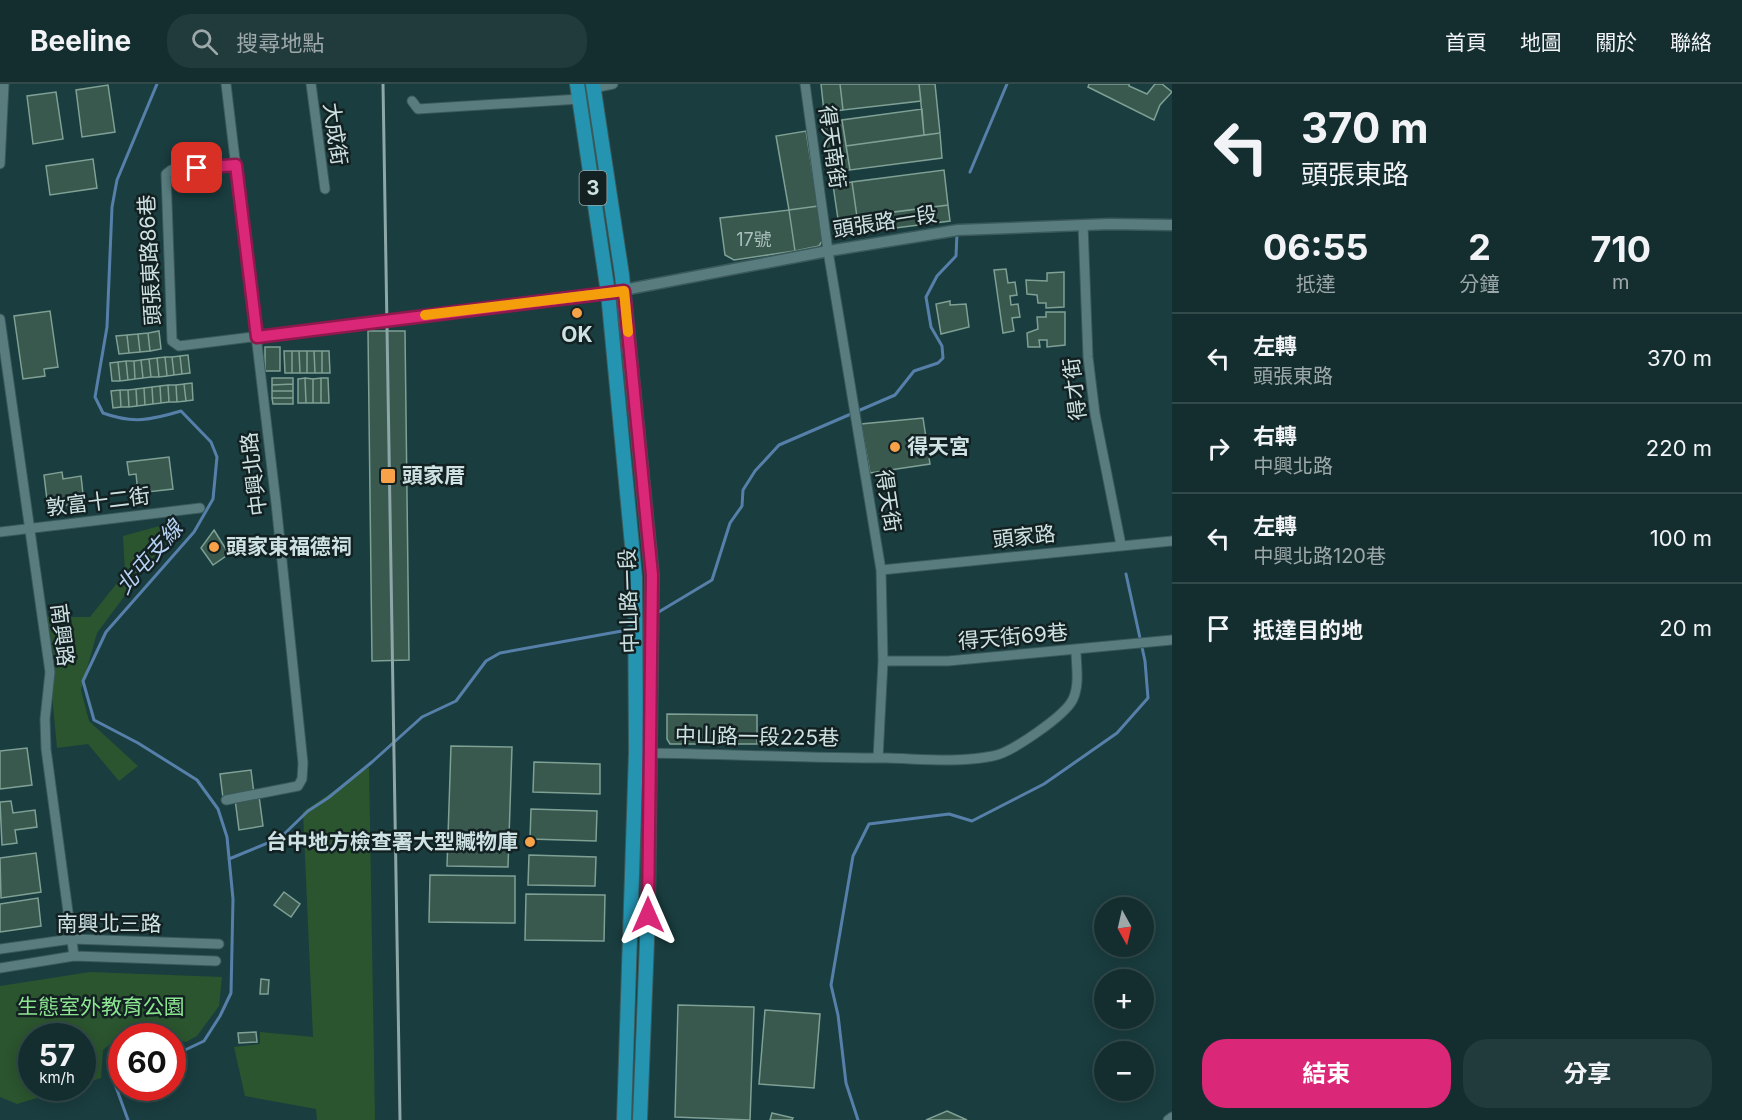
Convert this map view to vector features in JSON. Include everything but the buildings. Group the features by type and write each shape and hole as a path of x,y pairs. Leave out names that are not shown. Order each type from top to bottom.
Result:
{"main road":[{"name":"中山路一段","path":"577,84 608,293 635,577 636,752 624,1120"},
{"name":"中山路一段","path":"593,86 624,291 652,575 648,915 640,1120"}],"street":[{"path":"0,164 4,84"},
{"name":"中興北路","path":"226,84 257,337 303,762 302,779 298,786 226,800"},
{"name":"大成街","path":"311,84 325,189"},
{"path":"593,86 613,84"},
{"name":"得天南街","path":"805,84 828,251"},
{"path":"412,101 418,109 580,99"},
{"name":"頭張東路86巷","path":"236,165 171,170 166,174 172,341 179,346 257,337"},
{"name":"頭張路一段","path":"608,293 828,251 958,230 1083,225 1172,225"},
{"name":"得才街","path":"1083,225 1088,357 1095,414 1121,545"},
{"name":"得天街","path":"828,251 880,570 883,661 878,758"},
{"path":"257,337 608,293"},
{"name":"南興路","path":"0,319 50,672 45,719 46,749 74,956"},
{"name":"敦富十二街","path":"0,532 200,508"},
{"name":"頭家路","path":"880,570 1172,541"},
{"name":"得天街69巷","path":"883,661 948,661 1172,640"},
{"name":"中山路一段225巷","path":"636,752 963,759 994,756 1011,750 1044,727 1072,701 1077,685 1076,650"},
{"name":"南興北三路","path":"0,949 72,939 219,944"},
{"name":"南興北三路","path":"0,968 74,956 216,961"},
{"path":"1168,1120 1172,1117"}],"green space":[{"path":"181,520 97,633 81,690 89,721 138,766 119,781 88,744 57,748 51,685 55,663 47,617 90,617 125,573 123,536"},
{"path":"369,767 375,1120 317,1120 316,1109 245,1096 234,1047 260,1044 260,1032 313,1037 303,812"},
{"name":"生態室外教育公園","path":"90,972 222,977 219,1006 197,1036 186,1042 186,1023 108,1023 108,1046 103,1050 101,1078 96,1080 96,1023 18,1023 18,1101 27,1101 17,1104 0,1097 0,986"}],"waterway":[{"name":"北屯支線","path":"157,84 117,180 112,207 107,327 95,397 103,413 124,419 142,420 181,411 211,442 217,457 213,499 194,532 106,632 83,681 94,720 138,743 197,780 218,809 227,837 233,899 231,993 204,1041 186,1050"},
{"path":"970,172 1007,84"},
{"path":"657,613 712,580 730,523 742,506 743,490 755,471 779,445 895,395 914,371 938,363 943,358 942,346 931,327 926,297 937,276 956,256 957,233"},
{"path":"858,1120 846,1083 838,1015 831,985 853,856 869,824 949,814 972,821 1044,784 1117,733 1148,698 1145,661 1126,574"},
{"path":"229,859 280,838 308,811 328,798 372,762 422,717 456,701 486,661 500,653 622,631 632,625"},
{"name":"北屯支線","path":"121,1101 128,1120"}],"railway":[{"path":"383,84 400,1120"}],"slow traffic":[{"path":"425,315 624,291 628,332"}],"place":[{"name":"OK","path":"577,313"},
{"name":"得天宮","path":"895,447"},
{"name":"頭家厝","path":"388,476"},
{"name":"頭家東福德祠","path":"214,547"},
{"name":"台中地方檢查署大型贓物庫","path":"530,842"}],"route":[{"path":"197,168 236,165 257,337 624,291 652,575 654,617 648,915"}]}
